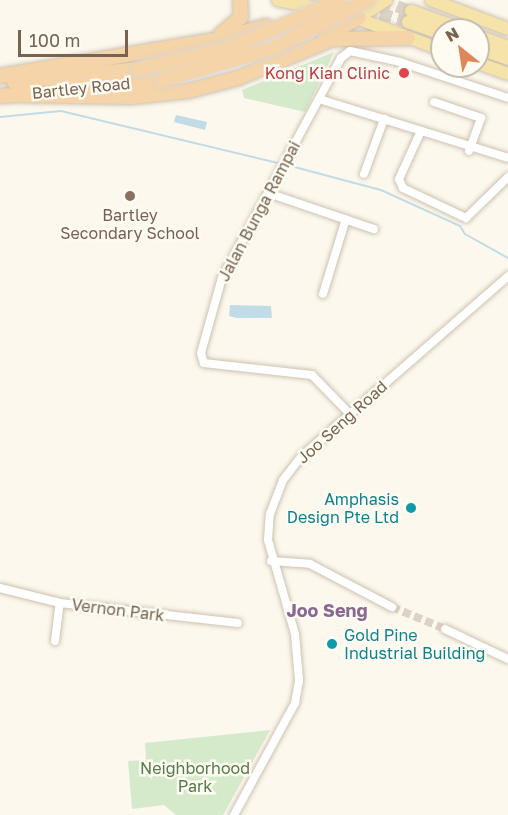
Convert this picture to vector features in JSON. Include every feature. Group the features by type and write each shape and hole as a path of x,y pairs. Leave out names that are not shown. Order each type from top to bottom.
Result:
{"highway":[{"path":"206,41 237,24 243,8 240,0"},
{"name":"Bartley Road","path":"0,96 162,80 271,49 368,0"},
{"path":"0,76 206,41 271,25 320,3"},
{"path":"306,49 320,3"},
{"name":"Bartley Road","path":"0,83 139,69 227,49 320,3"},
{"path":"306,49 359,17"},
{"path":"271,25 291,28 298,43 283,60"},
{"path":"20,95 131,97 188,91 238,78 332,39 356,36 408,38"}],"main road":[{"path":"278,0 320,3 430,46"},
{"path":"359,17 386,0"},
{"path":"431,0 508,29"},
{"path":"452,0 476,17"},
{"path":"430,21 410,16 430,27"},
{"path":"490,41 508,48"},
{"path":"490,52 508,59"},
{"path":"490,67 508,74"}],"street":[{"name":"Jalan Bunga Rampai","path":"350,414 312,375 209,366 202,359 222,278 341,58 350,51 391,59 508,98"},
{"path":"319,99 470,149 508,158"},
{"path":"434,102 481,118 470,149"},
{"path":"364,174 384,119"},
{"path":"421,131 399,179 403,188 466,218 508,177"},
{"path":"268,193 374,229"},
{"path":"323,294 346,219"},
{"name":"Joo Seng Road","path":"234,815 295,703 299,680 296,634 271,561 270,514 283,480 302,456 508,276"},
{"path":"271,561 310,564 392,607"},
{"name":"Vernon Park","path":"0,588 60,603 238,623"},
{"path":"55,641 60,603"},
{"path":"445,629 508,659"}],"green space":[{"path":"334,52 305,112 244,98 242,90"},
{"name":"Neighborhood Park","path":"270,730 223,815 176,815 164,805 132,809 128,761 146,760 145,743"}],"water":[{"path":"176,115 207,122 205,130 174,122"},
{"path":"230,305 271,306 272,318 229,316"}],"waterway":[{"path":"0,117 61,111 282,164"},
{"path":"287,165 381,190 460,226 465,234 508,258"}],"tunnel":[{"path":"380,0 411,11"},
{"path":"363,8 408,22"},
{"path":"392,607 445,629"}],"place":[{"name":"Kong Kian Clinic","path":"404,73"},
{"name":"Bartley Secondary School","path":"130,196"},
{"name":"Amphasis Design Pte Ltd","path":"411,508"},
{"name":"Gold Pine Industrial Building","path":"332,644"}],"district":[{"name":"Joo Seng","path":"327,610"}]}
